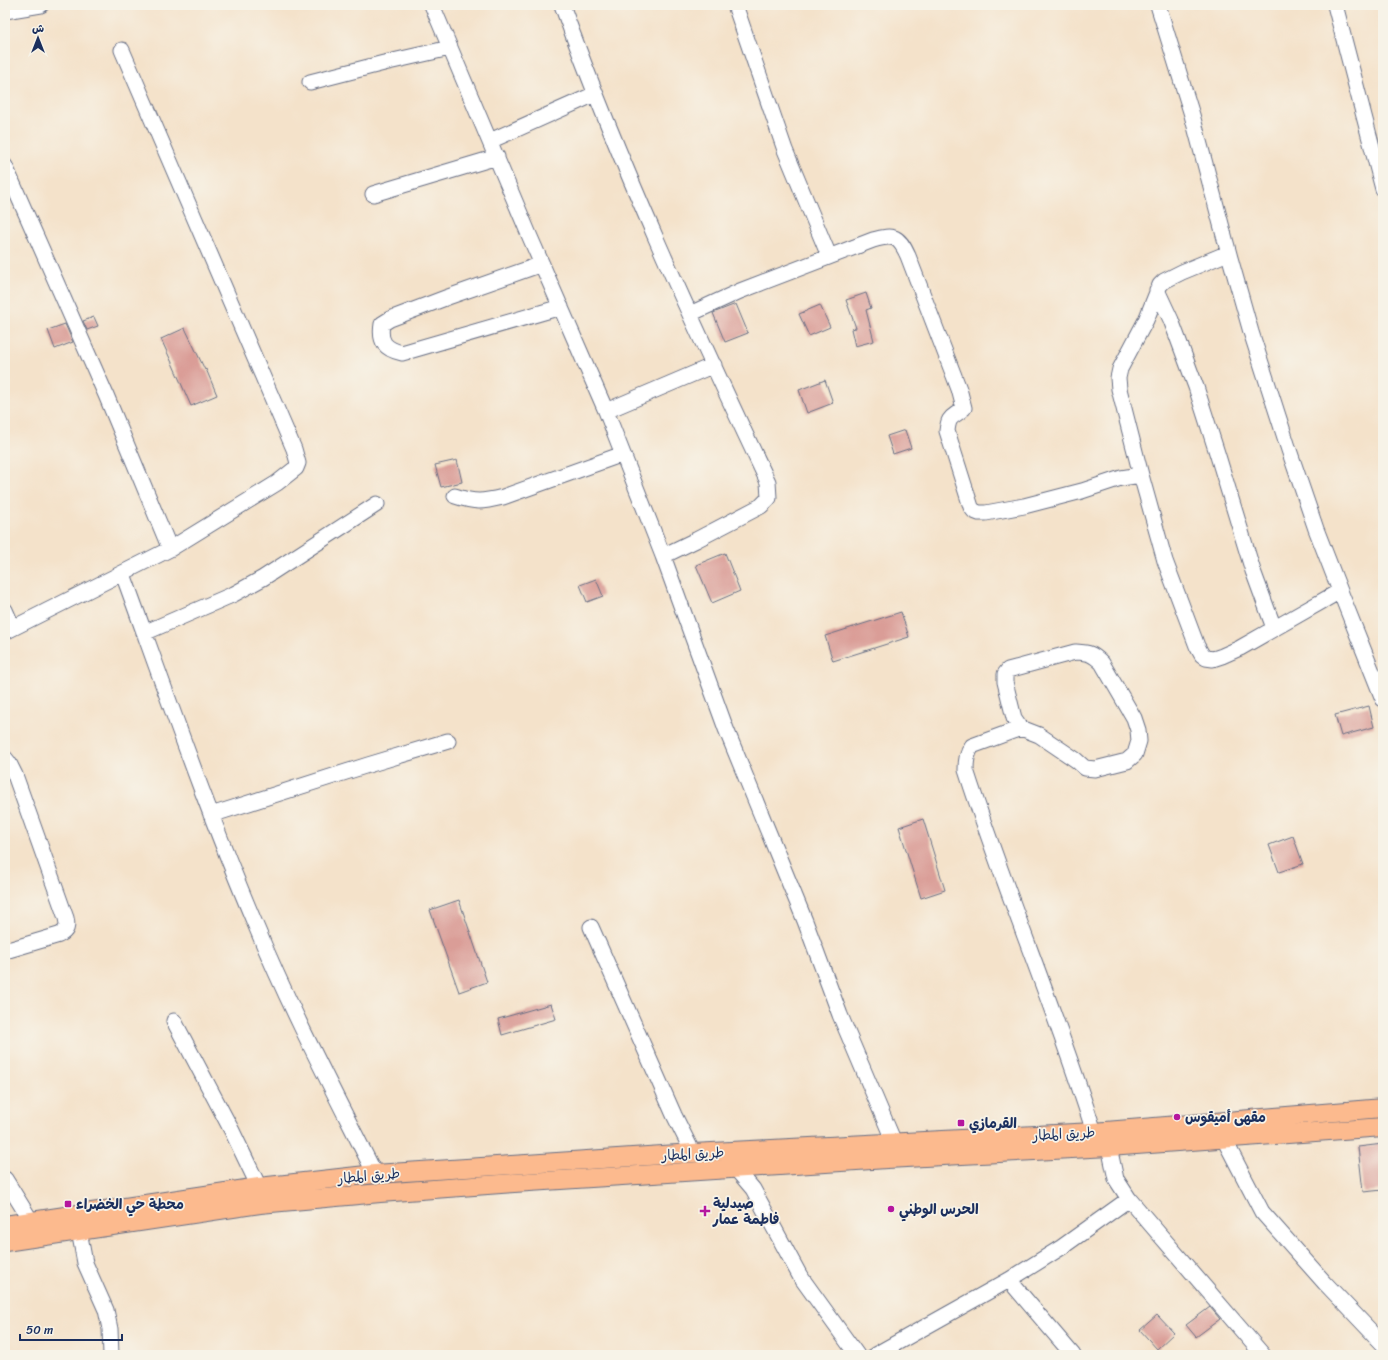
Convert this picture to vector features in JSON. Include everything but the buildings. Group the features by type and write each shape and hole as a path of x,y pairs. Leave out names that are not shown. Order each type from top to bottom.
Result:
{"main road":[{"name":"طريق المطار","path":"5,1242 32,1229 260,1195 375,1174 513,1174 736,1169 887,1159 1383,1108"},
{"name":"طريق المطار","path":"260,1195 380,1193 513,1174 693,1154 894,1142 1103,1137 1224,1139 1383,1127"},
{"name":"طريق المطار","path":"5,1225 32,1229"}],"street":[{"path":"5,11 41,5"},
{"path":"432,5 606,411 663,556 726,729 805,921 840,1015 894,1142"},
{"path":"562,5 595,94 642,208 768,482 769,498 761,506 749,514 663,556"},
{"path":"735,5 785,150 829,256"},
{"path":"1158,5 1192,115 1228,253 1251,332 1289,450 1316,529 1383,698"},
{"path":"1335,5 1383,189"},
{"path":"310,82 450,48"},
{"path":"5,610 9,630 123,574 170,549 277,483 296,468 298,464 291,441 122,50"},
{"path":"490,140 595,94"},
{"path":"374,194 497,158"},
{"path":"5,166 103,388 170,549"},
{"path":"690,314 740,291 829,256 883,237 899,240 904,247 933,320 954,374 962,400 964,408 952,416 948,422 947,431 974,511 986,513 1024,506 1082,491 1122,478 1141,475"},
{"path":"1228,253 1164,281 1157,290 1146,320 1120,369 1118,378 1121,400 1165,561 1197,646 1202,655 1206,658 1222,656 1240,648 1340,591"},
{"path":"542,264 390,319 382,324 381,333 385,346 392,351 402,353 561,307"},
{"path":"1157,290 1171,320 1196,387 1253,571 1274,628"},
{"path":"606,411 714,365"},
{"path":"455,496 470,501 483,502 503,497 623,454"},
{"path":"144,632 205,607 270,574 377,504"},
{"path":"123,574 235,877 269,956 325,1074 375,1174"},
{"path":"1021,728 1014,718 1005,682 1005,674 1008,670 1075,652 1088,653 1095,656 1102,663 1134,718 1138,730 1139,741 1135,754 1127,761 1095,769 1085,768 1076,760 1039,735 1021,728 972,746 966,760 966,770 994,854 1078,1082 1103,1137 1116,1179 1129,1199 1263,1355"},
{"path":"211,815 448,741"},
{"path":"5,758 10,763 15,775 66,918 67,929 65,932 58,935 5,951"},
{"path":"591,927 674,1115 693,1154"},
{"path":"174,1021 232,1131 260,1195"},
{"path":"1224,1139 1262,1212 1325,1283 1383,1344"},
{"path":"736,1169 753,1189 800,1276 857,1355"},
{"path":"5,1179 32,1229"},
{"path":"875,1355 1009,1280 1062,1247 1129,1199"},
{"path":"78,1222 85,1263 106,1310 110,1329 111,1355"},
{"path":"1009,1280 1073,1355"}],"place":[{"name":"مقهى أميقوس","path":"1177,1117"},
{"name":"القرمازي","path":"961,1123"},
{"name":"محطة حي الخضراء","path":"68,1204"},
{"name":"الحرس الوطني","path":"891,1209"},
{"name":"صيدلية فاطمة عمار","path":"705,1211"}]}
